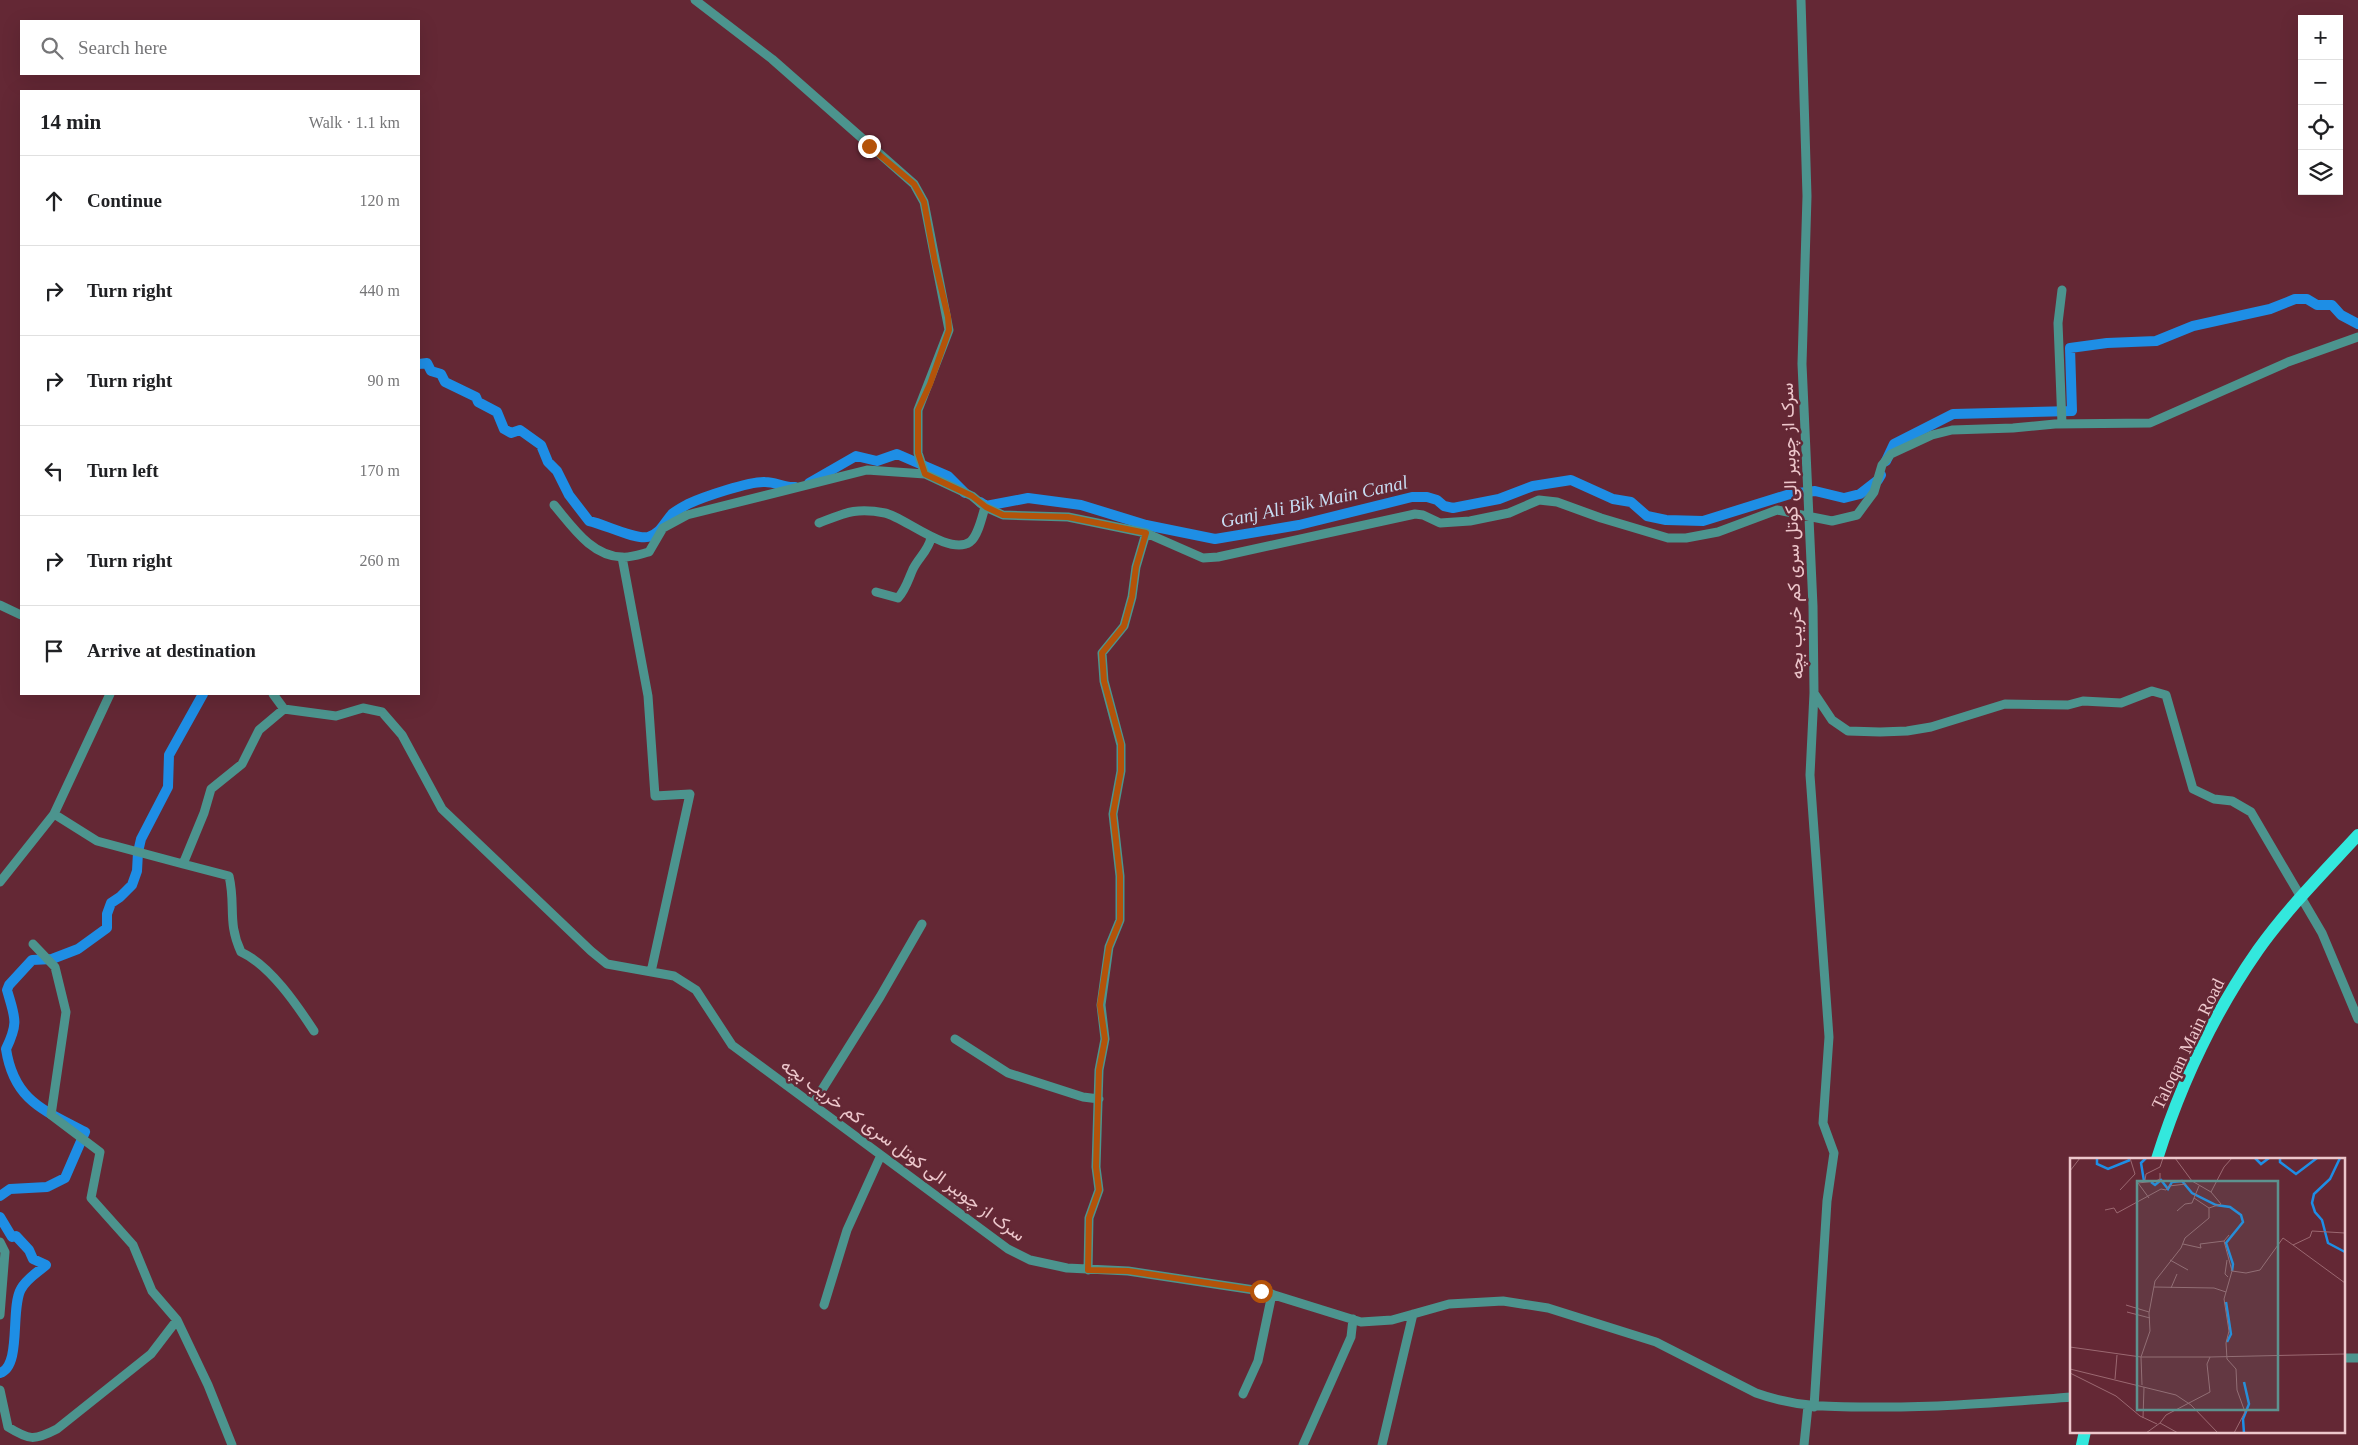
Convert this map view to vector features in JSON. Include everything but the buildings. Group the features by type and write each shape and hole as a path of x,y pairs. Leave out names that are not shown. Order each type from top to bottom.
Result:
{"main road":[{"name":"Taloqan Main Road","path":"2157,1158 2166,1130 2201,1050 2230,993 2259,949 2301,897 2358,835"},
{"path":"2082,1445 2085,1432"}],"street":[{"path":"694,0 772,59 914,184 924,202 949,330 930,384 918,410 918,453 925,474"},
{"name":"سرک از چوببر الی کوتل سری کم خریب بچه","path":"1801,0 1807,196 1802,364 1813,606 1814,693 1832,720 1848,731 1880,732 1907,731 1931,727 2005,704 2068,705 2083,701 2120,703 2152,691 2166,695 2192,789 2214,799 2232,800 2251,812 2301,897"},
{"path":"2062,290 2058,323 2062,424"},
{"path":"554,505 587,543 604,552 622,557 649,552 663,528 687,515 867,470 925,474 972,496 986,507 1003,515 1068,517 1146,533 1203,558 1266,548 1415,514 1423,515 1440,523 1470,521 1509,513 1540,500 1558,502 1601,518 1668,538 1686,538 1718,532 1776,510 1832,522 1857,515 1874,492 1882,465 1891,454 1932,435 1952,430 2062,424 2150,423 2288,362 2358,337"},
{"path":"818,523 850,510 864,510 888,514 931,538 960,544 969,543 974,537 986,507"},
{"path":"1088,1270 1089,1218 1099,1190 1096,1167 1099,1070 1105,1039 1100,1005 1109,947 1120,920 1120,876 1113,814 1121,771 1121,744 1104,681 1102,653 1124,626 1132,597 1136,567 1146,533"},
{"path":"876,592 898,598 906,590 914,568 929,549 931,538"},
{"path":"622,557 648,696 655,796 690,794 651,972"},
{"path":"0,605 20,615"},
{"path":"1804,1445 1811,1407 1827,1201 1834,1153 1823,1123 1829,1037 1810,775 1814,693"},
{"path":"0,882 54,814 110,695"},
{"path":"183,864 204,813 210,789 242,764 259,730 284,709 274,695"},
{"name":"سرک از چوببر الی کوتل سری کم خریب بچه","path":"284,709 336,716 363,708 382,712 402,735 442,809 607,964 674,976 696,990 732,1044 1008,1249 1030,1260 1088,1270 1143,1273 1272,1294 1361,1322 1392,1320 1449,1304 1496,1302 1548,1308 1656,1342 1741,1387 1771,1399 1811,1407 1932,1408 2070,1397"},
{"path":"54,814 98,841 229,876 233,894 231,920 233,935 241,952 250,956 275,980 298,1007 314,1031"},
{"path":"2301,897 2322,933 2358,1020"},
{"path":"813,1104 880,997 922,924"},
{"path":"33,944 55,967 66,1012 51,1116 100,1152 91,1198 133,1245 152,1291 178,1320 208,1385 232,1445"},
{"path":"955,1039 1008,1073 1083,1097 1099,1099"},
{"path":"824,1305 847,1230 881,1154"},
{"path":"0,1242 5,1252 0,1314"},
{"path":"1243,1394 1258,1361 1272,1294"},
{"path":"1382,1445 1413,1314"},
{"path":"1303,1445 1351,1337 1353,1319"},
{"path":"0,1390 8,1427 26,1438 41,1438 57,1429 151,1354 178,1320"}],"waterway":[{"name":"Ganj Ali Bik Main Canal","path":"1886,461 1894,444 1953,414 2072,411 2070,348 2107,343 2156,341 2193,326 2270,309 2295,299 2307,299 2317,305 2332,305 2341,315 2358,324"},
{"name":"Ganj Ali Bik Main Canal","path":"420,364 427,363 431,371 441,374 445,382 476,397 478,402 497,412 504,429 511,433 520,430 541,445 548,462 557,471 569,495 589,521 628,534 642,537 652,536 659,531 672,514 688,504 738,487 758,482 795,487"},
{"name":"Ganj Ali Bik Main Canal","path":"809,483 856,456 877,461 897,454 948,476 965,493"},
{"name":"Ganj Ali Bik Main Canal","path":"980,502 986,506 1028,498 1081,505 1146,525 1215,539 1299,525 1412,497 1427,497 1437,500 1444,506 1453,508 1499,499 1533,486 1571,480 1613,499 1631,502 1647,516 1666,520 1703,521 1790,494 1815,491 1844,498 1860,494 1878,480 1881,475"},
{"name":"Ganj Ali Bik Main Canal","path":"0,1196 10,1189 47,1187 65,1178 85,1132 33,1102 16,1081 10,1067 6,1049 14,1026 14,1014 7,990 9,985 32,960 52,959 78,949 107,928 107,914 111,903 132,885 137,871 141,839 168,787 169,755 202,695"},
{"name":"Ganj Ali Bik Main Canal","path":"0,1217 12,1237 16,1236 29,1250 33,1259 46,1265 29,1279 21,1289 16,1309 11,1360 7,1368 0,1373"}],"route":[{"path":"869,146 914,184 924,202 948,317 949,330 930,384 918,410 918,453 925,474 972,496 986,507 1003,515 1068,517 1146,533 1140,550 1132,597 1124,626 1102,653 1104,681 1121,744 1121,771 1113,814 1120,876 1120,920 1109,947 1100,1005 1105,1039 1099,1070 1096,1167 1099,1190 1089,1218 1088,1270 1128,1271 1261,1291"}]}
